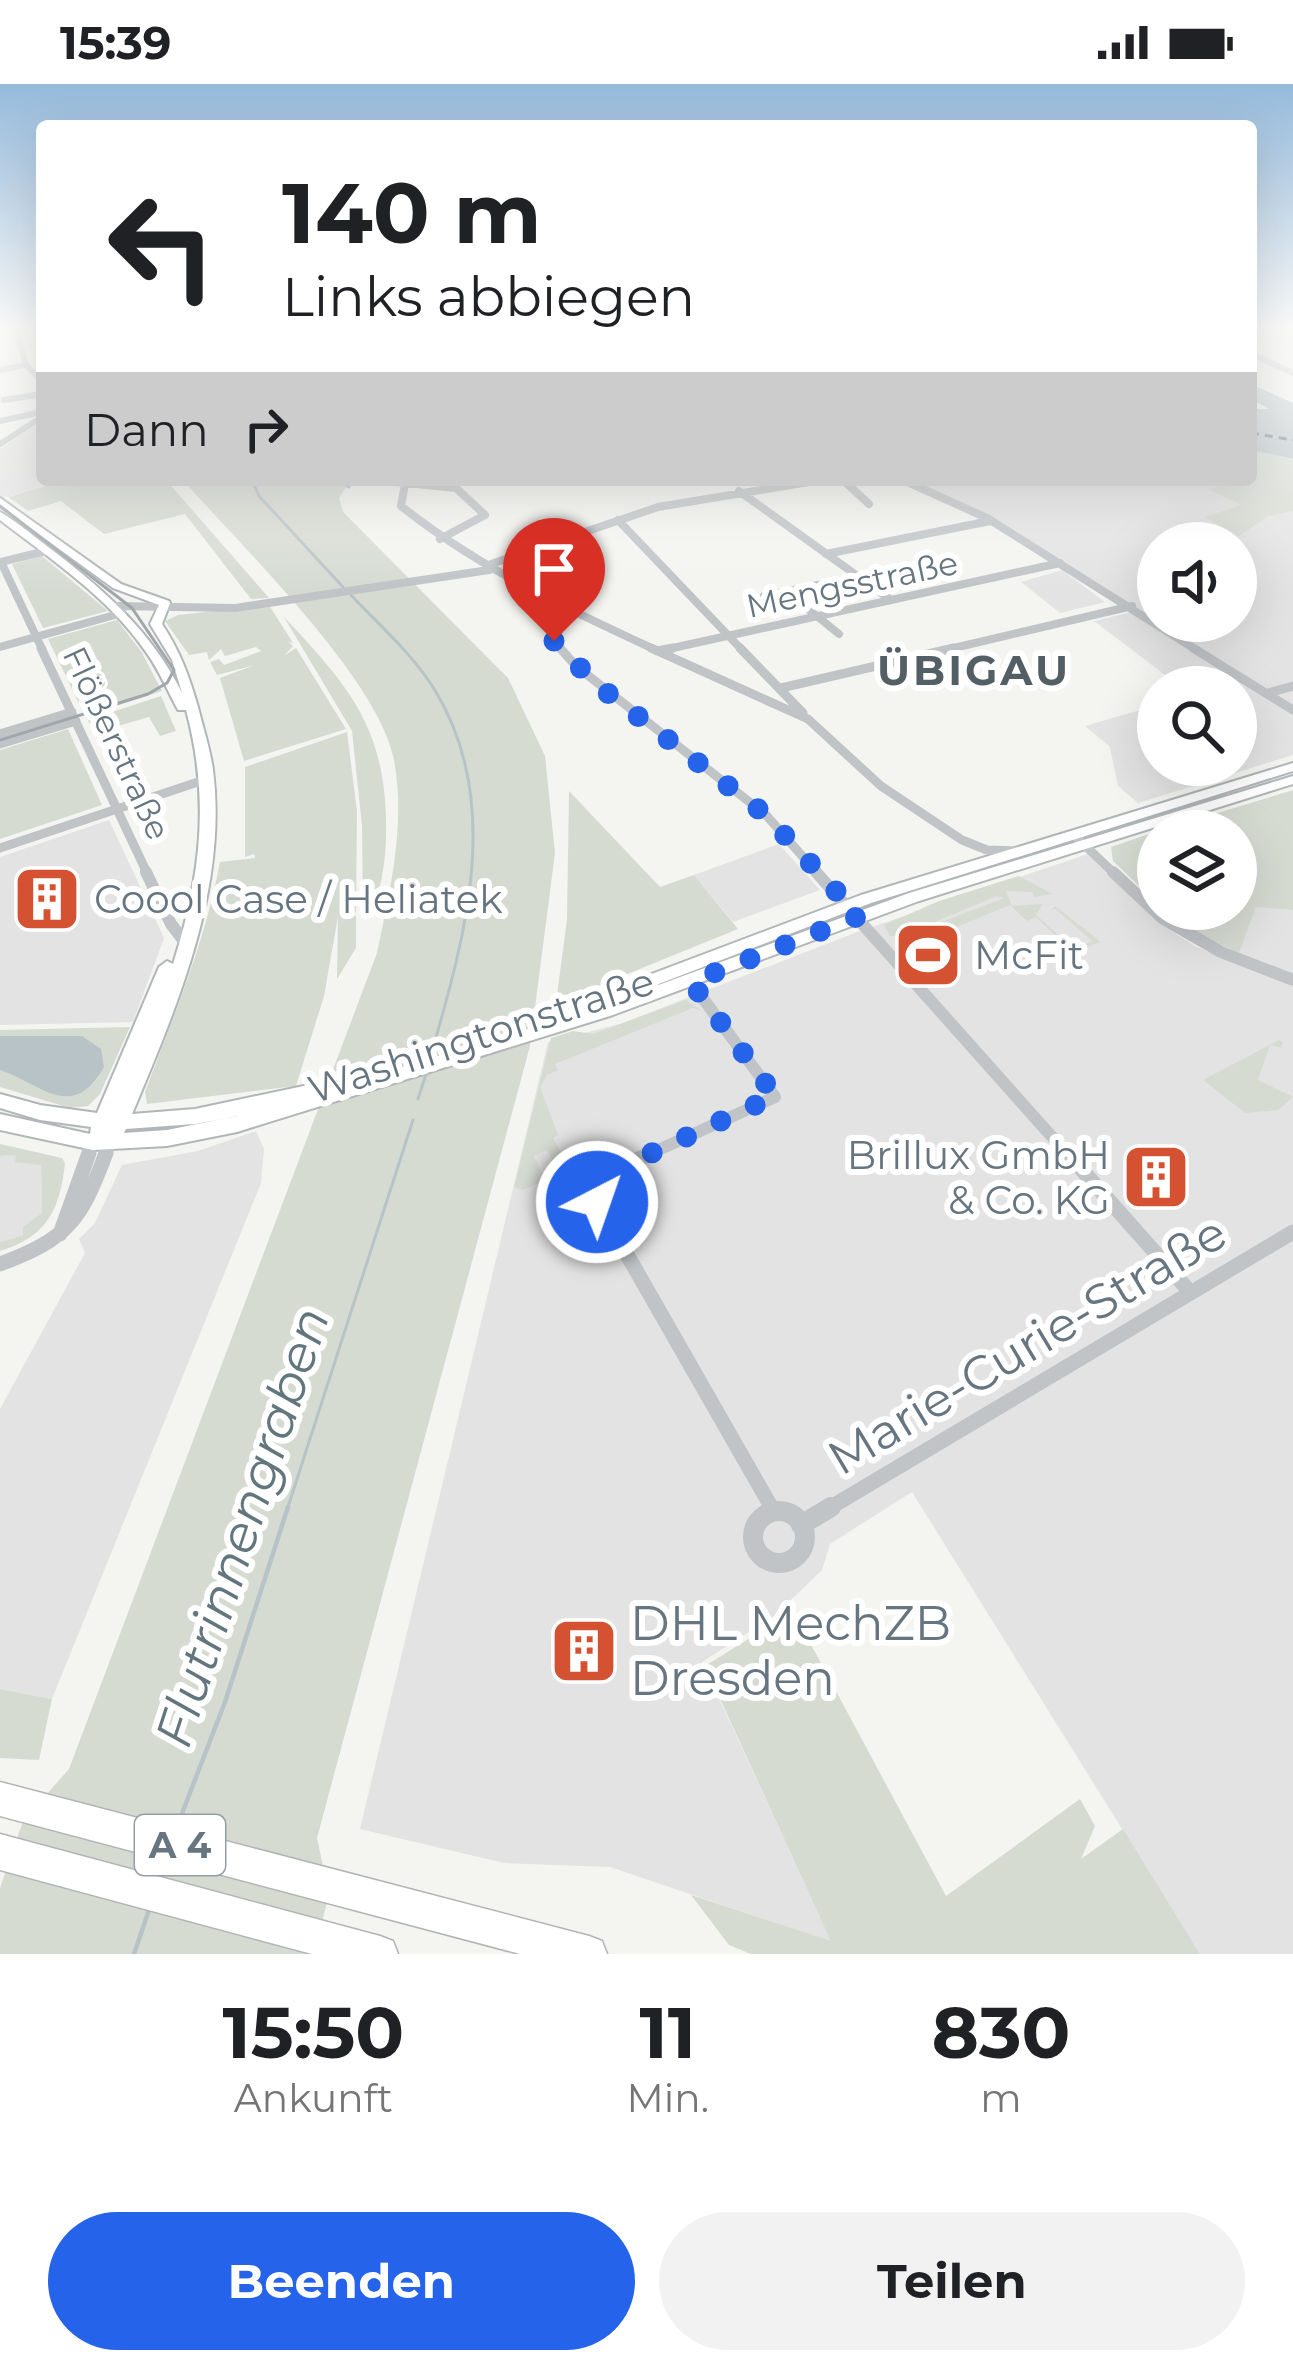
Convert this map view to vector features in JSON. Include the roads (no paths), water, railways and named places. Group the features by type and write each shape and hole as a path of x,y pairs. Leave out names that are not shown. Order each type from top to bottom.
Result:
{"highway":[{"name":"A 4","path":"9,1801 589,1954"},
{"name":"A 4","path":"0,1852 380,1954"}],"main road":[{"path":"0,501 117,586 164,606 156,625 184,667 202,781 202,870 160,1025 106,1133"},
{"path":"0,515 118,609 148,642 175,688 202,781"},
{"path":"46,550 62,545"},
{"name":"Washingtonstraße","path":"550,1023 854,911 1293,767"},
{"name":"Washingtonstraße","path":"0,1122 106,1133 194,1134 691,982 979,855 1079,839 1293,779"},
{"name":"Washingtonstraße","path":"0,1101 106,1133"}],"street":[{"path":"0,444 36,418"},
{"path":"405,486 401,506 440,538 514,579 576,666 766,815 1191,1293"},
{"path":"424,486 461,490 485,515 440,538"},
{"path":"725,486 891,600"},
{"path":"0,647 118,609 213,610 486,567 618,520 777,486"},
{"path":"850,486 869,504"},
{"path":"916,486 991,521 1293,710"},
{"path":"618,520 808,718 881,786 979,855"},
{"path":"826,554 991,521"},
{"path":"1,562 46,550"},
{"name":"Flößerstraße","path":"1,562 183,939"},
{"name":"Mengsstraße","path":"654,652 1061,563"},
{"path":"764,596 856,577"},
{"path":"526,591 808,718"},
{"path":"786,591 839,634"},
{"path":"541,616 548,602"},
{"path":"782,688 1132,606"},
{"path":"1268,694 1293,686"},
{"path":"0,734 74,717"},
{"path":"0,744 74,717"},
{"path":"0,848 202,781"},
{"path":"1079,839 1179,929 1226,955 1293,980"},
{"path":"691,982 775,1096 604,1175 596,1188 597,1202 773,1510 789,1512 801,1525"},
{"path":"0,1264 40,1249 83,1218 106,1133"},
{"name":"Marie-Curie-Straße","path":"773,1510 760,1518 754,1532 758,1549 770,1561 785,1564 799,1556 804,1541 801,1525 1293,1232"}],"waterway":[{"name":"Flutrinnengraben","path":"255,486 343,587"},
{"name":"Flutrinnengraben","path":"350,594 407,653 436,692 457,736 469,782 471,876 454,970 429,1062"},
{"name":"Flutrinnengraben","path":"418,1099 427,1071"},
{"name":"Flutrinnengraben","path":"287,1510 413,1120"},
{"name":"Flutrinnengraben","path":"176,1829 225,1702 288,1507"},
{"name":"Flutrinnengraben","path":"159,1880 165,1861"},
{"name":"Flutrinnengraben","path":"134,1954 150,1907"}],"tram line":[{"path":"0,506 132,608 174,670 167,683 148,694 0,740"}],"place":[{"name":"Coool Case / Heliatek","path":"47,899"},
{"name":"McFit","path":"928,955"},
{"name":"Brillux GmbH & Co. KG","path":"1156,1177"},
{"name":"DHL MechZB Dresden","path":"584,1651"}],"district":[{"name":"ÜBIGAU","path":"974,670"}]}
